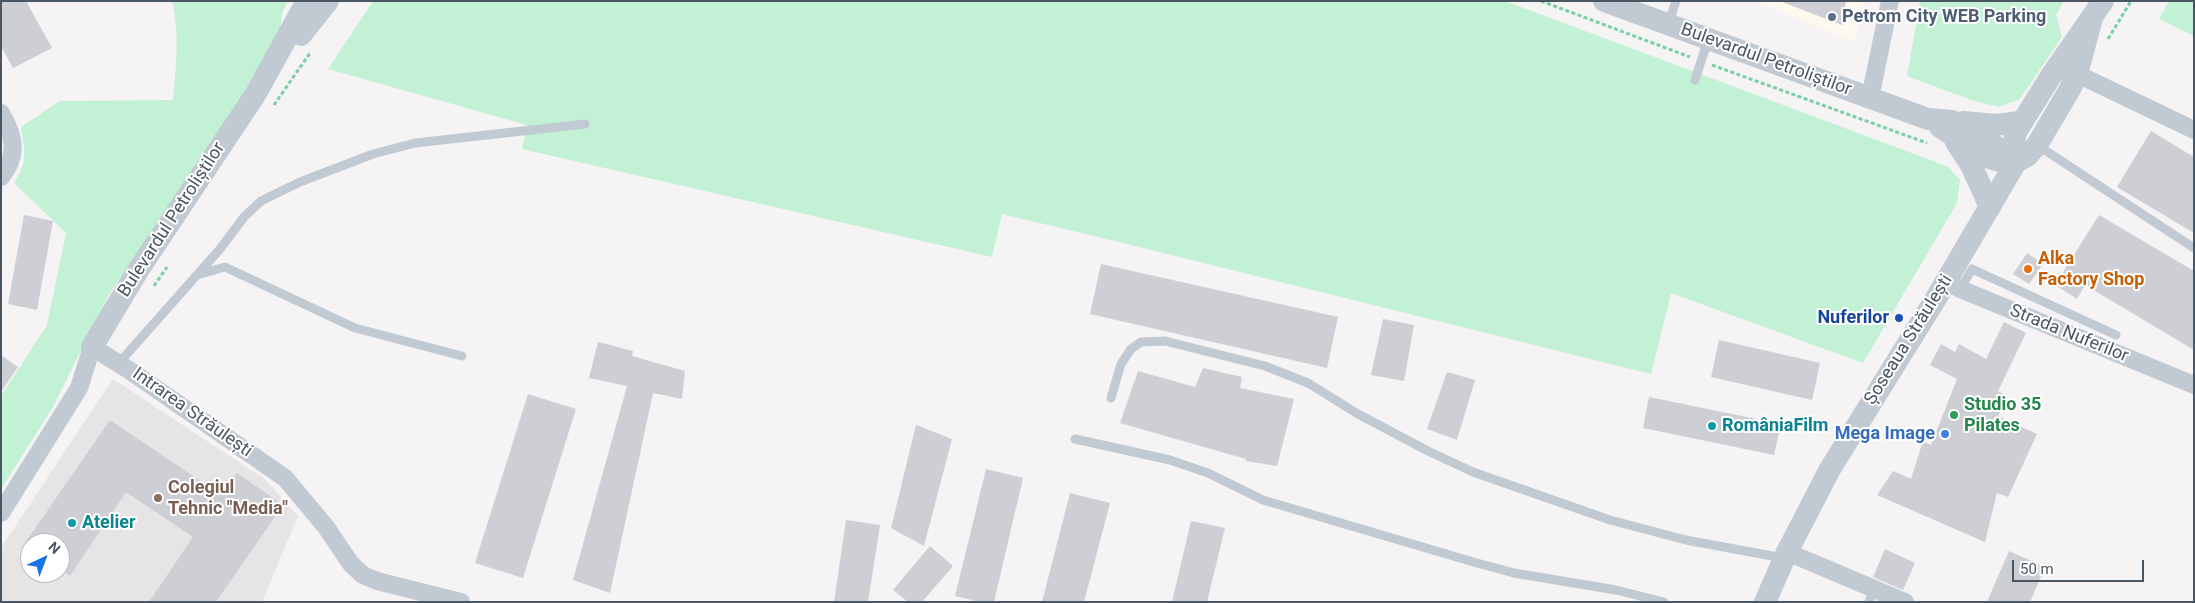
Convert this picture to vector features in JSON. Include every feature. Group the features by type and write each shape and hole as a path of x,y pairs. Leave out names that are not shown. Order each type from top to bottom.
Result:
{"street":[{"name":"Bulevardul Petroliștilor","path":"263,101 308,1"},
{"name":"Bulevardul Petroliștilor","path":"92,347 137,272 263,101 328,1"},
{"name":"Bulevardul Petroliștilor","path":"1604,1 1952,128 1977,132 2016,162"},
{"path":"1870,98 1890,1"},
{"name":"Șoseaua Străulești","path":"1765,602 1786,555 1852,431 1953,285 1990,207 2016,162 2027,156 2037,144 2070,89 2077,74 2098,10"},
{"name":"Șoseaua Străulești","path":"2016,162 2012,146 2016,132 2051,76 2098,10"},
{"path":"2077,74 2194,130"},
{"path":"1,112 9,126 14,143 10,166 1,176"},
{"path":"1990,207 1952,128 2023,121"},
{"name":"Strada Nuferilor","path":"1953,285 2194,385"},
{"path":"1,513 79,388 92,347"},
{"name":"Intrarea Străulești","path":"92,347 285,478 326,527 351,564 363,575 377,581 461,602"},
{"path":"1786,555 1871,595 1905,602"}],"lane":[{"path":"1668,25 1676,1"},
{"path":"1695,80 1708,40"},
{"path":"118,364 197,275 244,217 261,201 334,168 373,154 415,143 585,124"},
{"path":"2037,144 2194,248"},
{"path":"197,275 225,267 355,328 462,356"},
{"path":"1953,285 1972,270 2116,335"},
{"path":"1111,398 1121,364 1130,349 1142,342 1165,341 1265,366 1300,379 1358,414 1458,465 1610,520 1686,540 1786,555"},
{"path":"1074,439 1170,460 1208,473 1272,503 1477,563 1514,573 1616,590 1664,602"}],"path":[{"path":"1540,1 1928,143"},
{"path":"263,101 312,50"},
{"path":"151,291 167,266"}],"shaded area":[{"path":"1755,1 1864,1 1855,42"},
{"name":"Colegiul Tehnic \"Media\"","path":"113,379 266,480 298,516 262,602 1,602 1,548"}],"green space":[{"path":"172,1 288,1 282,13 280,30 242,95 171,205 109,294 53,407 1,489 1,396 47,325 66,233 14,183 22,168 24,156 21,127 60,101 173,100 177,38"},
{"path":"373,1 1505,1 1933,161 1948,167 1960,180 1957,203 1863,363 1671,293 1651,374 1002,214 992,257 522,149 527,125 328,69"},
{"path":"1920,1 2064,1 2056,15 2062,37 2020,99 1999,107 1974,101 1907,76"},
{"path":"2169,1 2194,1 2194,36 2159,19"}],"building":[{"path":"1,1 26,1 52,48 13,68 1,46"},
{"name":"Petrom City WEB Parking","path":"1846,1 1842,25 1782,2"},
{"path":"2151,131 2194,157 2194,233 2117,187"},
{"path":"24,215 53,221 37,310 8,304"},
{"path":"2099,215 2194,271 2194,350 2085,285 2077,299 2055,285"},
{"name":"Alka Factory Shop","path":"2027,253 2043,264 2029,284 2013,274"},
{"path":"1101,264 1338,317 1327,368 1090,314"},
{"path":"1383,319 1414,325 1404,381 1371,375"},
{"path":"2004,322 2026,333 1998,391 2007,396 1998,416 2037,434 2008,497 1997,493 1985,542 1877,495 1893,471 1911,479 1923,441 1931,445 1957,379 1930,365 1941,344 1955,352 1959,344 1986,359"},
{"path":"1719,340 1820,363 1812,400 1711,377"},
{"path":"598,342 633,351 632,356 685,371 682,399 653,393 610,593 573,580 627,386 589,378"},
{"path":"1,355 18,367 1,392"},
{"path":"1203,368 1242,377 1240,388 1294,399 1277,466 1246,461 1246,459 1120,423 1138,371 1195,387"},
{"path":"1447,372 1475,380 1457,440 1427,429"},
{"path":"528,394 576,409 523,578 475,563"},
{"name":"RomâniaFilm","path":"1649,397 1781,424 1774,455 1643,428"},
{"path":"110,420 221,495 237,473 283,505 216,602 149,602 193,537 126,492 70,576 70,533 32,533"},
{"path":"916,425 952,439 924,546 891,528"},
{"path":"986,469 1023,478 994,602 980,602 955,596"},
{"path":"1070,493 1110,503 1084,602 1042,602"},
{"path":"846,520 880,525 868,602 834,602"},
{"path":"1191,521 1225,528 1207,602 1172,602"},
{"path":"930,546 953,566 922,602 908,602 893,590"},
{"path":"1885,549 1915,563 1903,590 1873,577"},
{"path":"2009,551 2045,567 2030,602 1987,602"}],"place":[{"name":"Petrom City WEB Parking","path":"1832,17"},
{"name":"Alka Factory Shop","path":"2028,269"},
{"name":"Nuferilor","path":"1899,318"},
{"name":"Studio 35 Pilates","path":"1954,415"},
{"name":"RomâniaFilm","path":"1712,426"},
{"name":"Mega Image","path":"1945,434"},
{"name":"Colegiul Tehnic \"Media\"","path":"158,498"},
{"name":"Atelier","path":"72,523"}]}
